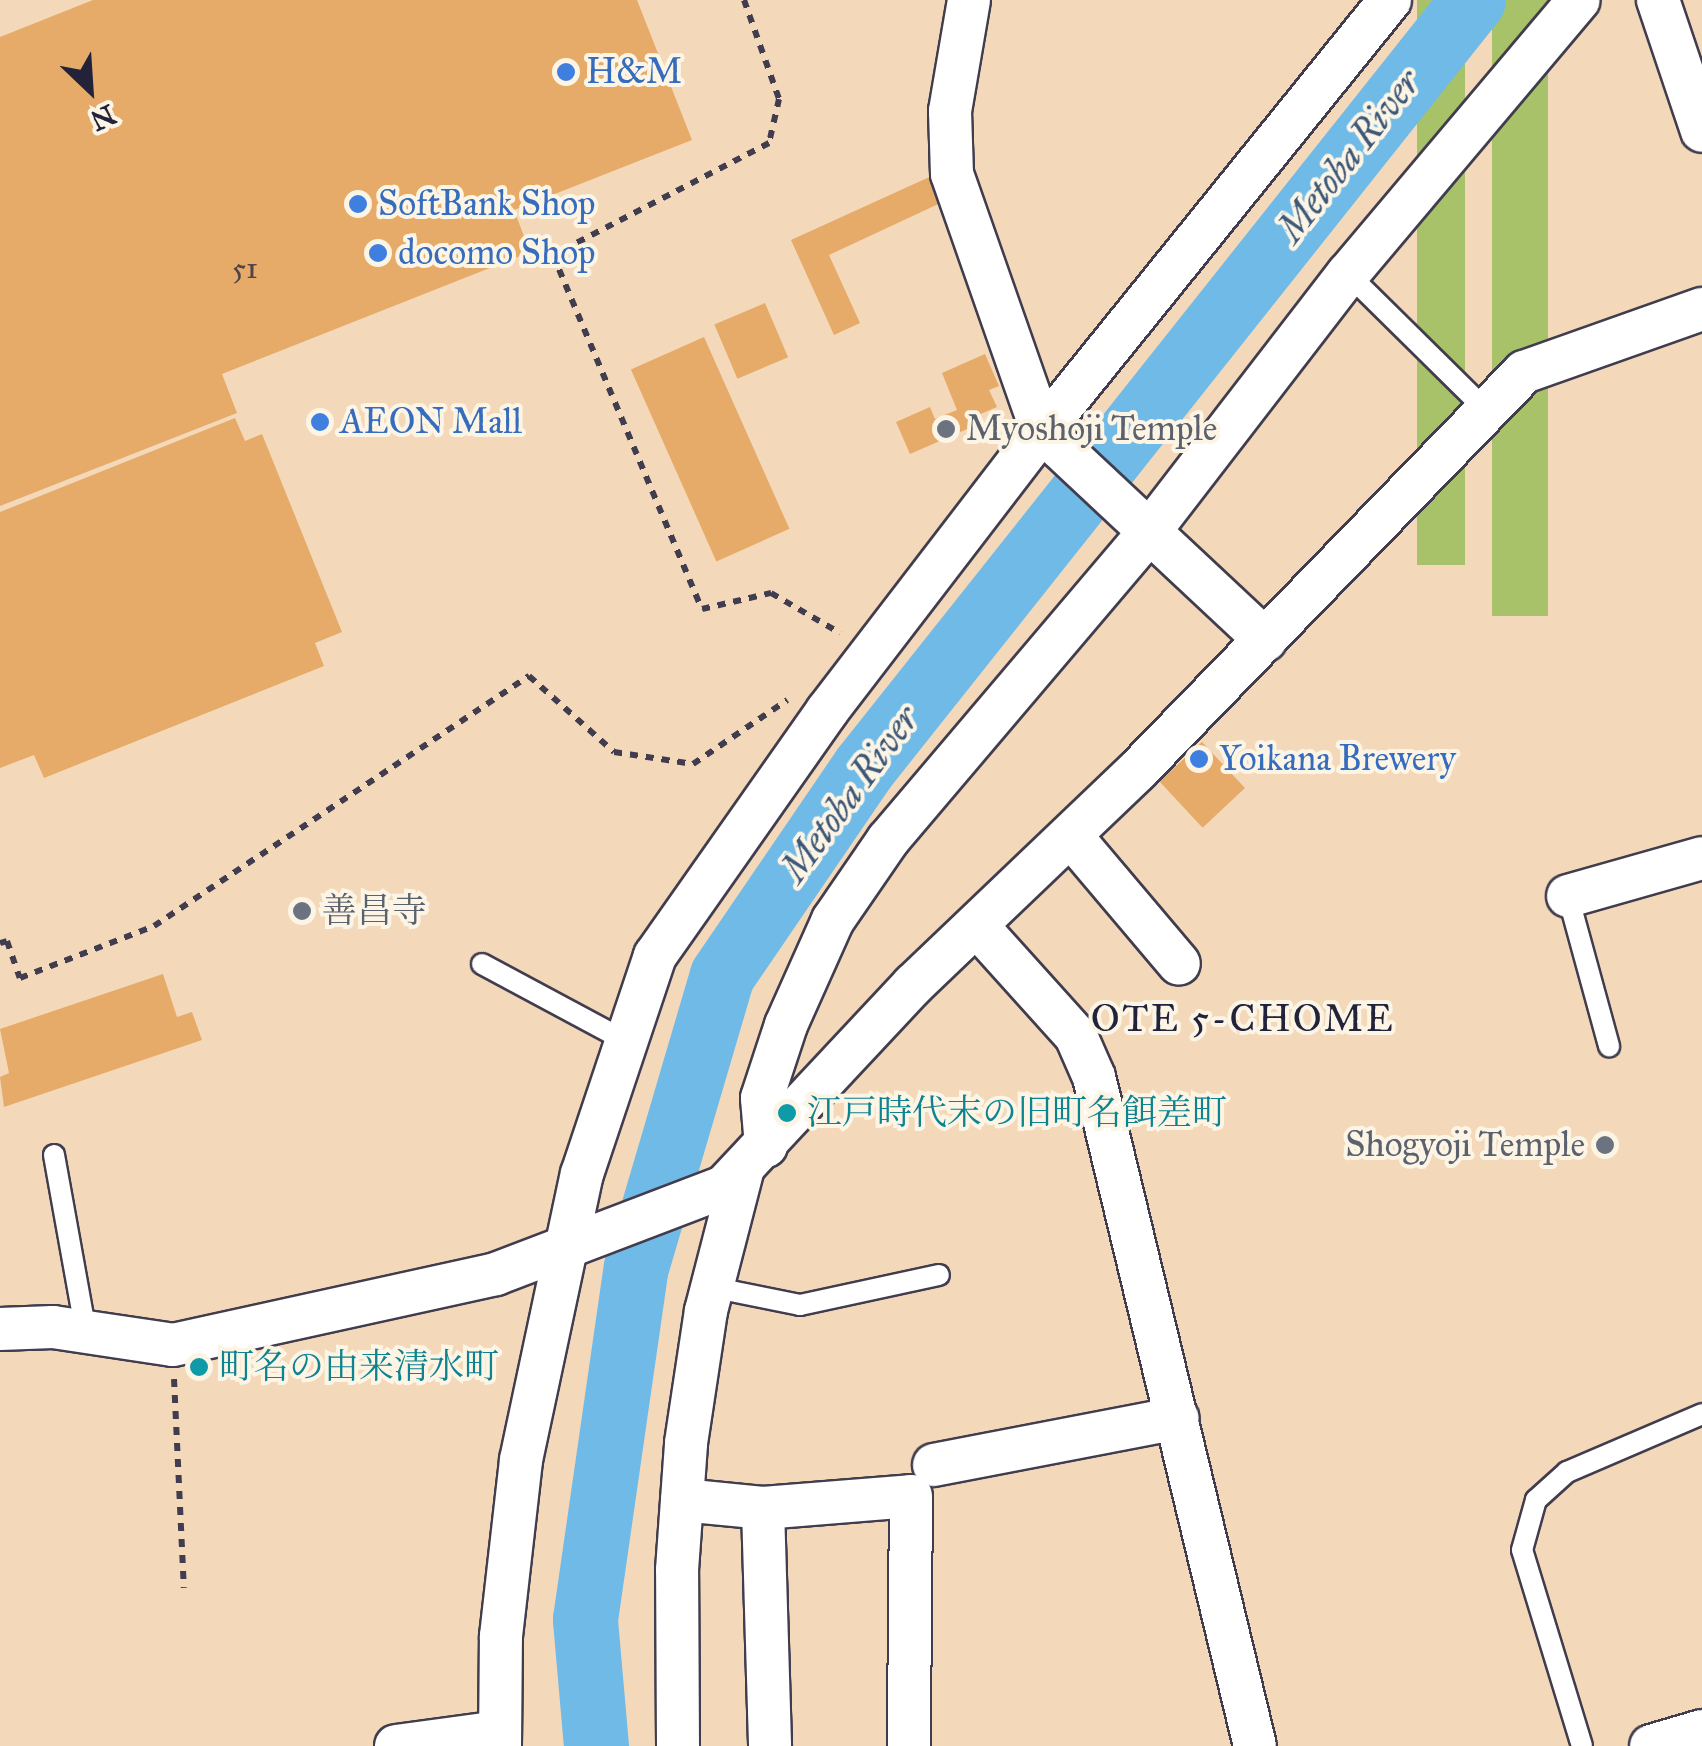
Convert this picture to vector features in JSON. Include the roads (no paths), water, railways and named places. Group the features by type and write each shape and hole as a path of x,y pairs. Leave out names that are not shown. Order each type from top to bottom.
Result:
{"street":[{"path":"969,0 950,111 952,174 1049,437 1265,640"},
{"path":"396,1746 499,1739 502,1636 522,1460 624,1040 655,956 827,711 1049,437 1390,0"},
{"path":"678,1746 682,1500 711,1287 786,1025 833,920 888,840 1142,525 1579,0"},
{"path":"1658,0 1692,51 1702,131"},
{"path":"0,1329 86,1333 173,1345 402,1299 571,1247 744,1168 914,984 1071,836 1524,372 1702,309"},
{"path":"1071,836 1179,964"},
{"path":"1568,896 1702,858"},
{"path":"977,926 1076,1036 1094,1077 1256,1746"},
{"path":"934,1465 1178,1418"},
{"path":"682,1500 763,1508 912,1496 909,1746"},
{"path":"763,1508 770,1746"},
{"path":"1652,1746 1702,1732"}],"lane":[{"path":"1348,274 1487,410"},
{"path":"1568,896 1609,1046"},
{"path":"482,964 624,1040"},
{"path":"54,1155 86,1333"},
{"path":"711,1287 800,1306 939,1275"},
{"path":"1582,1746 1522,1550 1536,1500 1567,1472 1702,1414"}],"waterway":[{"name":"Metoba River","path":"596,1746 585,1619 636,1267 722,975 864,767 1473,0"}],"place":[{"name":"H&M","path":"566,72"},
{"name":"SoftBank Shop","path":"358,204"},
{"name":"docomo Shop","path":"378,253"},
{"name":"AEON Mall","path":"320,422"},
{"name":"Myoshoji Temple","path":"946,429"},
{"name":"Yoikana Brewery","path":"1199,759"},
{"name":"善昌寺","path":"302,911"},
{"name":"江戸時代末の旧町名餌差町","path":"787,1113"},
{"name":"Shogyoji Temple","path":"1605,1145"},
{"name":"町名の由来清水町","path":"199,1367"}],"district":[{"name":"OTE 5-CHOME","path":"1243,1019"}]}
